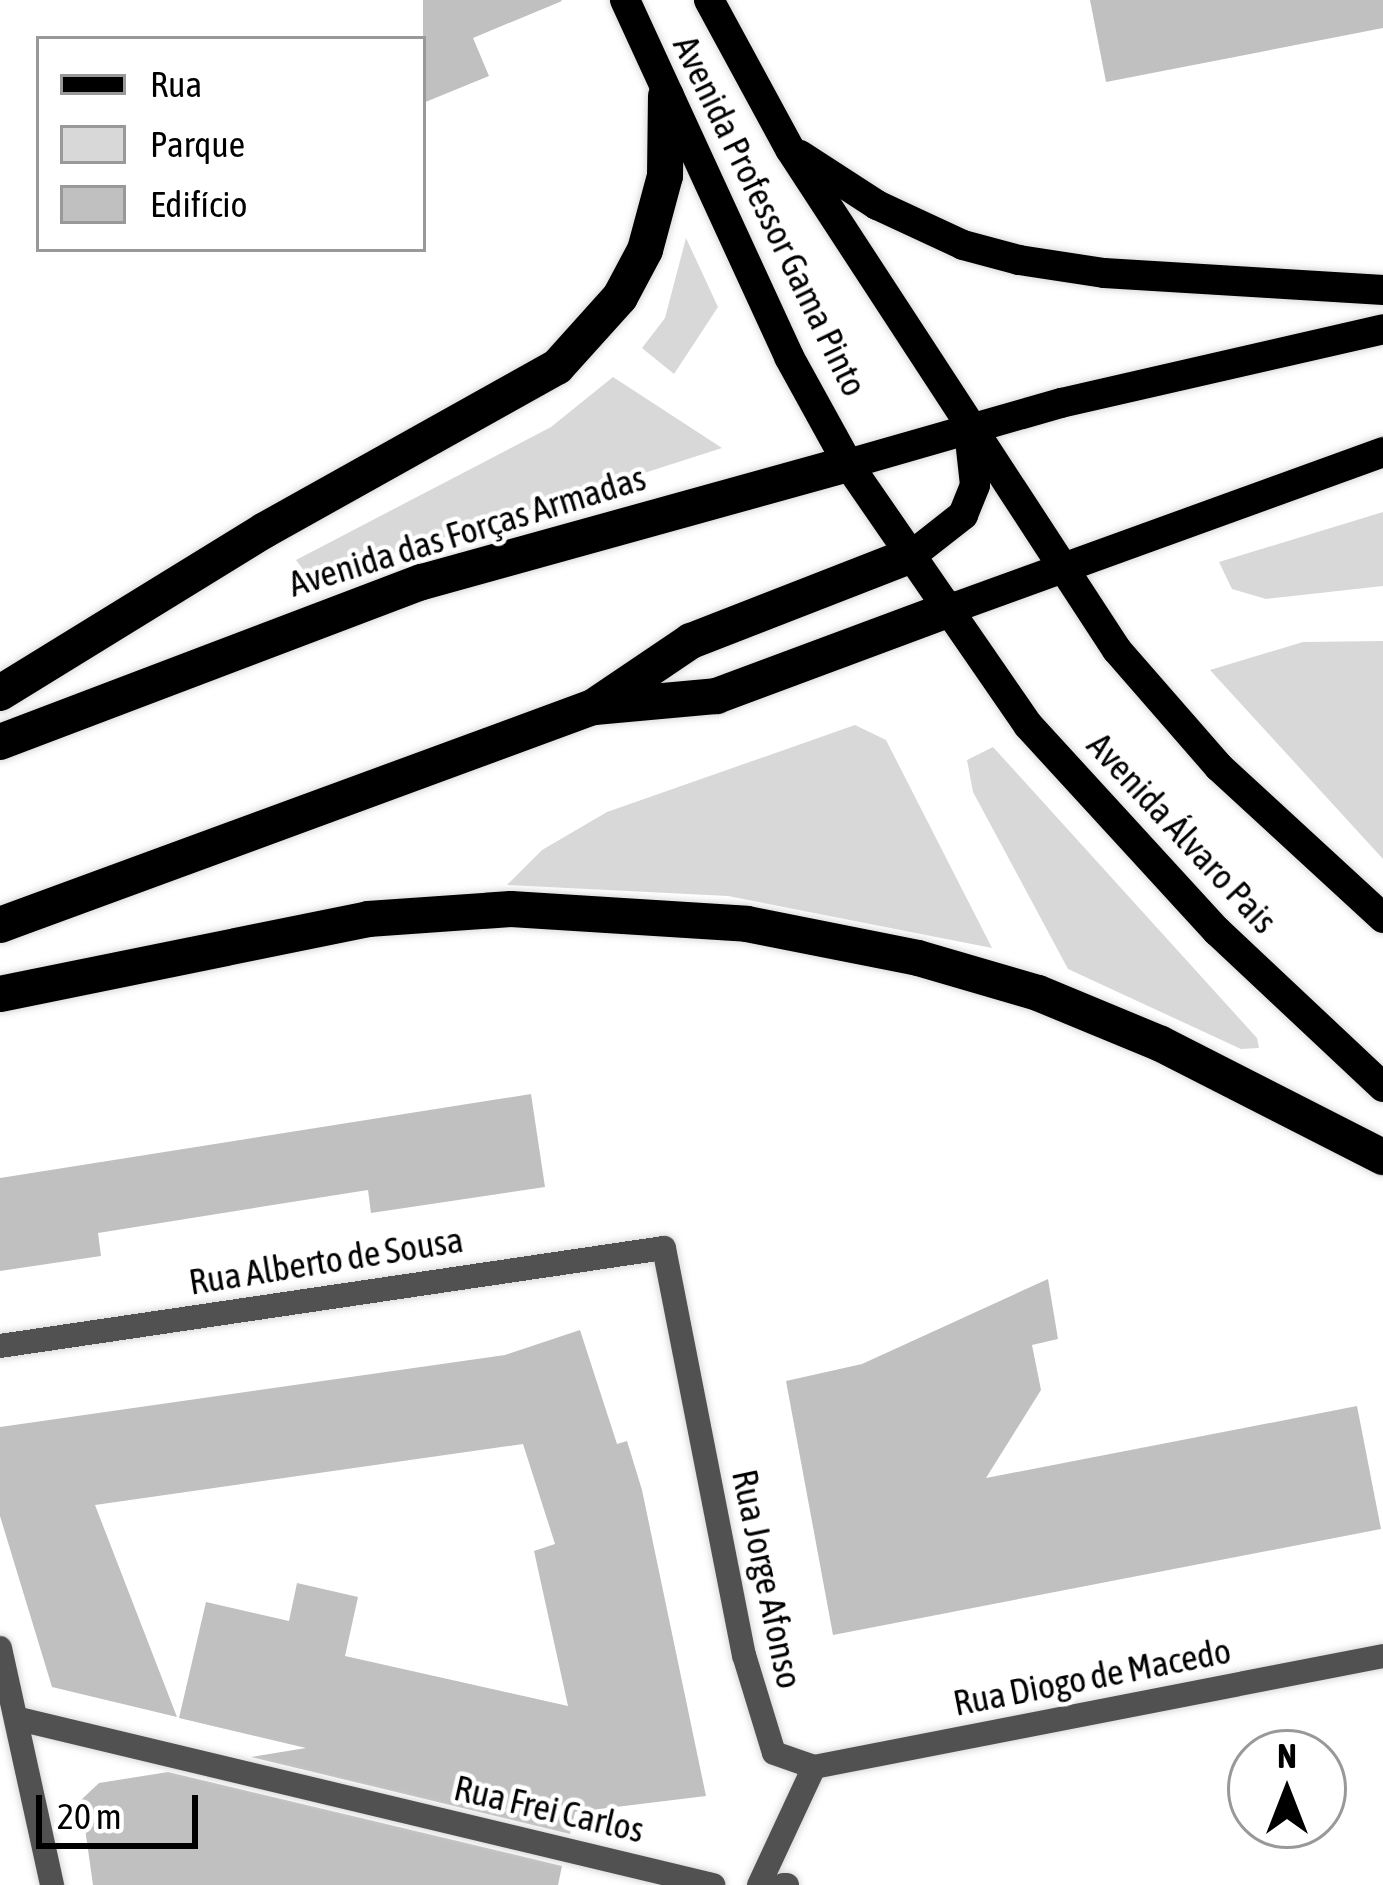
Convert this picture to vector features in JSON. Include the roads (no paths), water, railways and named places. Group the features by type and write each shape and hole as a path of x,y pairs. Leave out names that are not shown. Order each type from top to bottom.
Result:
{"highway":[{"path":"0,694 265,530 557,367 620,297 645,250 665,176 666,96"},
{"name":"Avenida das Forças Armadas","path":"0,742 422,582 848,464"},
{"path":"0,926 593,707 691,641 912,555"},
{"path":"593,707 716,696 950,610"},
{"path":"0,994 368,920 511,910 747,924 918,958 1039,993 1160,1044 1383,1157"}],"main road":[{"name":"Avenida Professor Gama Pinto","path":"625,0 789,358 848,464 912,555"},
{"name":"Avenida Professor Gama Pinto","path":"709,0 790,149 1060,571"},
{"path":"790,149 877,205 962,245 1019,260 1104,273 1383,290"},
{"name":"Avenida das Forças Armadas","path":"848,464 968,428 1383,329"},
{"path":"912,555 962,515 975,485 968,428"},
{"path":"950,610 1383,452"},
{"name":"Avenida Álvaro Pais","path":"912,555 1028,725 1092,798 1216,931 1383,1087"},
{"name":"Avenida Álvaro Pais","path":"1060,571 1220,767 1383,918"}],"street":[{"name":"Rua Alberto de Sousa","path":"0,1346 664,1248"},
{"name":"Rua Jorge Afonso","path":"664,1248 760,1718 774,1754 814,1767"},
{"path":"0,1648 52,1885"},
{"name":"Rua Diogo de Macedo","path":"814,1767 1383,1656"},
{"name":"Rua Frei Carlos","path":"19,1719 713,1885"},
{"path":"759,1885 814,1767"}]}
